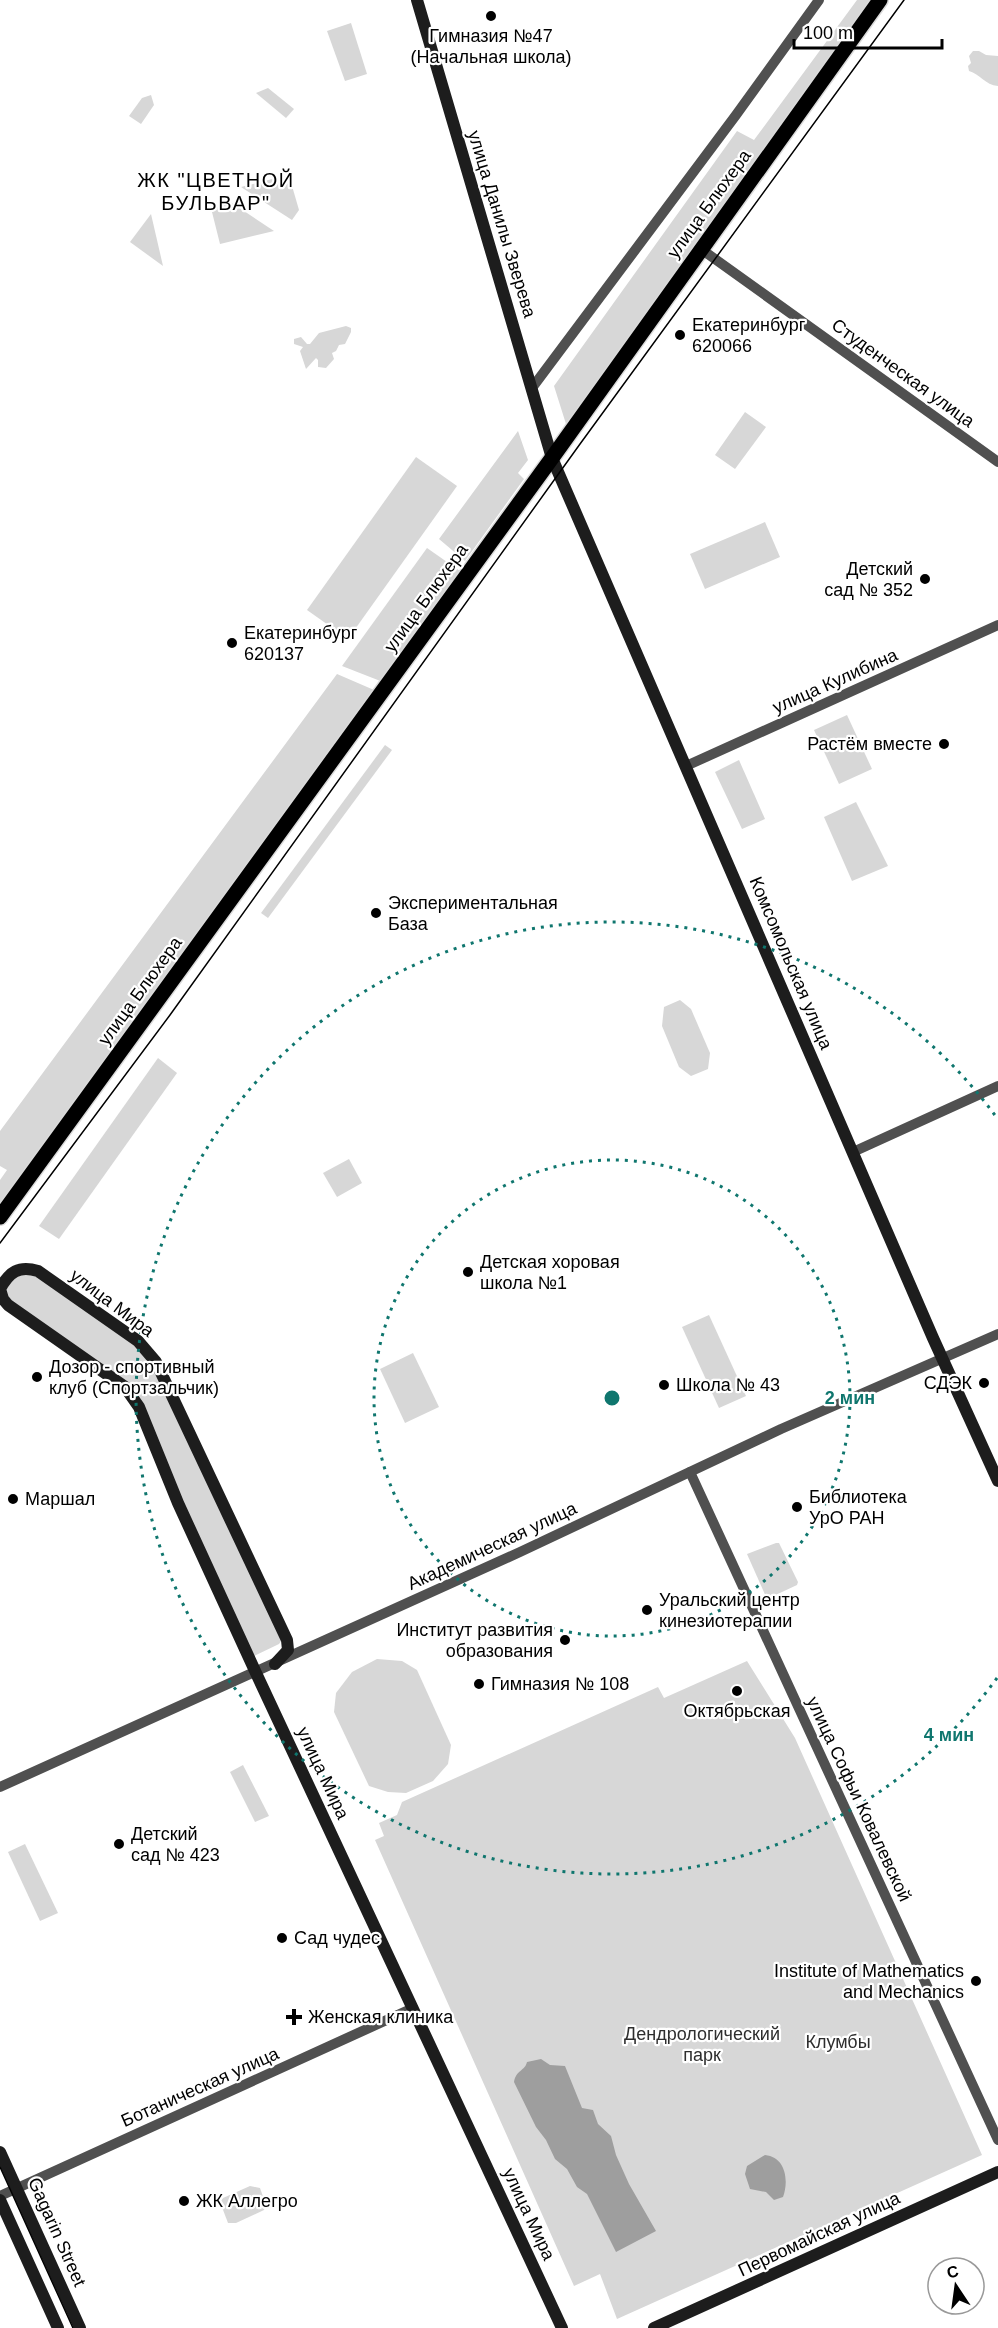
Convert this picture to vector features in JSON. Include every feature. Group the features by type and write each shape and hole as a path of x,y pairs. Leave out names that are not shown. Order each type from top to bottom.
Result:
{"main road":[{"name":"улица Блюхера","path":"0,1217 552,458 880,0"}],"street":[{"name":"улица Данилы Зверева","path":"417,0 552,458"},
{"path":"532,388 819,0"},
{"name":"Студенческая улица","path":"700,249 998,462"},
{"name":"Комсомольская улица","path":"552,458 941,1357 998,1481"},
{"name":"улица Кулибина","path":"686,766 998,625"},
{"path":"853,1152 998,1086"},
{"name":"улица Мира","path":"275,1664 288,1650 286,1640 156,1362 138,1341 38,1271 20,1268 10,1273 2,1280 0,1289 8,1305 111,1377 132,1395 256,1673 562,2328"},
{"name":"Академическая улица","path":"0,1786 256,1673 781,1428 998,1334"},
{"name":"улица Софьи Ковалевской","path":"690,1472 998,2140"},
{"name":"Ботаническая улица","path":"0,2198 17,2188 413,2008"},
{"name":"Gagarin Street","path":"0,2152 80,2328"},
{"name":"Первомайская улица","path":"654,2328 998,2172"},
{"path":"0,2198 58,2328"}],"green space":[{"path":"857,0 874,0 566,424 554,386 737,131 754,140"},
{"path":"351,23 367,74 345,81 327,31"},
{"path":"973,51 998,56 998,86 990,84 969,71 968,66 971,63 969,56"},
{"path":"268,88 294,109 286,118 256,93"},
{"path":"151,95 154,105 141,124 129,116 142,98"},
{"path":"284,176 290,179 299,210 292,220 241,187"},
{"path":"226,199 274,231 220,244 212,212"},
{"path":"151,214 163,266 130,242"},
{"path":"346,326 351,328 351,332 345,344 339,345 332,353 334,359 326,368 318,367 316,358 306,369 300,351 303,347 294,344 294,339 301,337 307,344 310,344 319,333"},
{"path":"745,412 766,427 735,469 715,455"},
{"path":"518,431 528,460 518,473 524,479 465,561 439,539"},
{"path":"416,457 457,486 348,639 307,610"},
{"path":"765,522 780,557 705,589 690,554"},
{"path":"427,548 467,576 388,684 342,666"},
{"path":"337,674 381,693 0,1217 0,1180 7,1170 0,1166 0,1131"},
{"path":"847,715 872,769 839,784 814,730"},
{"path":"385,745 392,750 268,918 261,913"},
{"path":"739,760 765,819 742,829 715,772"},
{"path":"856,802 888,866 852,881 824,817"},
{"path":"680,1000 691,1009 710,1053 708,1069 691,1076 679,1067 662,1026 664,1007"},
{"path":"158,1058 177,1073 59,1239 39,1226"},
{"path":"349,1159 362,1183 337,1197 323,1173"},
{"path":"28,1268 147,1350 285,1636 279,1644 250,1658 132,1395 8,1305 4,1281"},
{"path":"709,1315 746,1396 719,1408 682,1327"},
{"path":"413,1353 439,1407 405,1423 380,1369"},
{"path":"779,1543 798,1582 797,1585 767,1599 747,1554"},
{"path":"377,1659 402,1661 417,1670 451,1745 448,1764 433,1781 406,1793 388,1792 369,1786 334,1712 336,1693 352,1672"},
{"name":"Дендрологический парк","path":"747,1661 795,1738 982,2155 617,2319 600,2274 574,2286 375,1840 384,1836 379,1823 397,1815 402,1802 658,1687 664,1698"},
{"path":"243,1765 269,1816 255,1822 230,1772"},
{"path":"25,1844 58,1913 40,1921 8,1852"},
{"path":"250,2186 260,2188 266,2205 264,2210 236,2223 228,2223 220,2202 223,2198"}],"shaded area":[{"path":"541,2059 550,2065 565,2066 582,2108 593,2110 598,2124 611,2136 616,2155 629,2184 656,2231 616,2252 587,2194 577,2187 567,2169 555,2159 514,2082 527,2062"},
{"path":"765,2155 778,2160 784,2171 786,2184 783,2197 774,2200 766,2192 750,2189 745,2174 747,2166"}],"tram line":[{"path":"0,1243 170,1015 580,444 904,0"},
{"path":"0,2167 73,2328"}],"place":[{"name":"Гимназия №47 (Начальная школа)","path":"491,16"},
{"name":"Екатеринбург 620066","path":"680,335"},
{"name":"Детский сад № 352","path":"925,579"},
{"name":"Екатеринбург 620137","path":"232,643"},
{"name":"Растём вместе","path":"944,744"},
{"name":"Экспериментальная База","path":"376,913"},
{"name":"Детская хоровая школа №1","path":"468,1272"},
{"name":"Дозор - спортивный клуб (Спортзальчик)","path":"37,1377"},
{"name":"СДЭК","path":"984,1383"},
{"name":"Школа № 43","path":"664,1385"},
{"name":"Маршал","path":"13,1499"},
{"name":"Библиотека УрО РАН","path":"797,1507"},
{"name":"Уральский центр кинезиотерапии","path":"647,1610"},
{"name":"Институт развития образования","path":"565,1640"},
{"name":"Гимназия № 108","path":"479,1684"},
{"name":"Октябрьская","path":"737,1691"},
{"name":"Детский сад № 423","path":"119,1844"},
{"name":"Сад чудес","path":"282,1938"},
{"name":"Institute of Mathematics and Mechanics","path":"976,1981"},
{"name":"Женская клиника","path":"294,2017"},
{"name":"ЖК Аллегро","path":"184,2201"}],"district":[{"name":"ЖК \"ЦВЕТНОЙ БУЛЬВАР\"","path":"216,192"}],"park label":[{"name":"Клумбы","path":"838,2042"}]}
